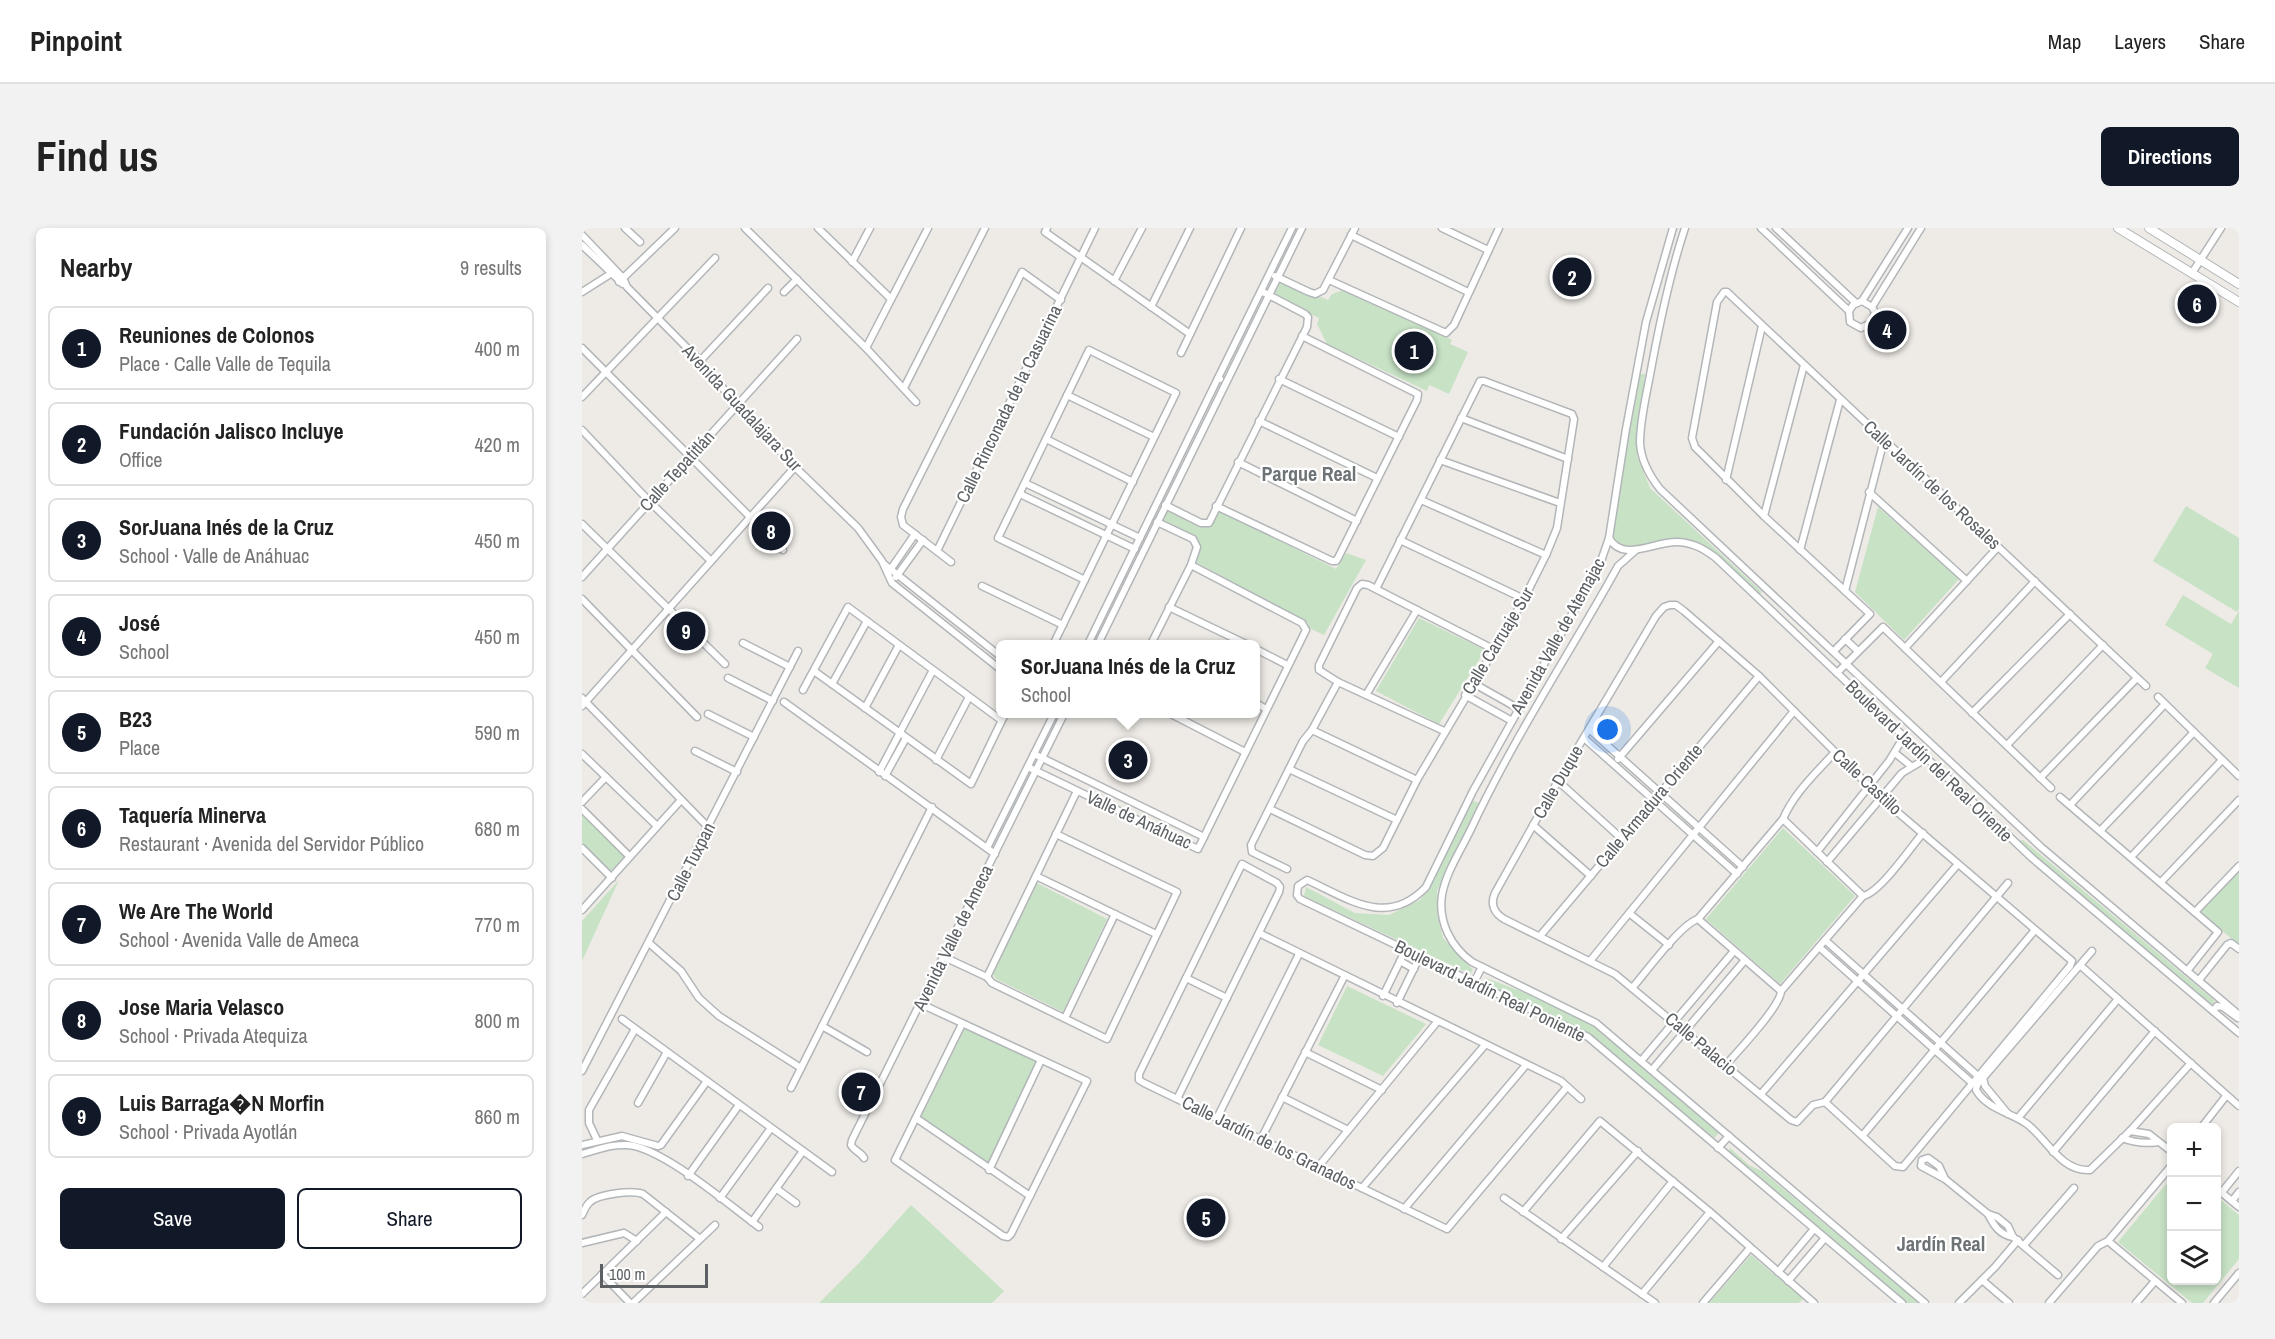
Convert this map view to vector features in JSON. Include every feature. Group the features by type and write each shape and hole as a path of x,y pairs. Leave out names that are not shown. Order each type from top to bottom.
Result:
{"street":[{"path":"625,228 640,242"},
{"path":"621,280 675,228"},
{"path":"745,228 866,348 916,402"},
{"path":"818,228 891,299"},
{"path":"852,262 870,228"},
{"path":"866,348 928,228"},
{"path":"904,388 984,230 977,228"},
{"name":"Calle Rinconada de la Casuarina","path":"937,551 1095,228"},
{"path":"1114,281 1142,228"},
{"path":"1151,307 1190,228"},
{"path":"1181,353 1241,228"},
{"path":"1090,640 1292,228"},
{"path":"1100,640 1302,228"},
{"path":"1269,274 1315,294 1323,290 1355,228"},
{"path":"1442,228 1488,250"},
{"path":"1329,280 1446,333 1450,330 1499,228"},
{"name":"Avenida Valle de Atemajac","path":"1298,886 1307,880 1362,906 1386,909 1406,902 1426,887 1473,791 1600,564 1609,538 1646,322 1673,228"},
{"path":"1637,365 1651,367 1658,325 1685,228"},
{"path":"1761,228 1848,311 1850,322 1861,328 1871,324 1875,312 1872,307 1859,302 1776,228"},
{"path":"1848,311 1859,302 1908,228"},
{"path":"1872,307 1921,228"},
{"path":"2118,228 2239,302"},
{"path":"2148,228 2239,284"},
{"path":"2192,273 2219,229"},
{"path":"1046,230 1190,334"},
{"name":"Avenida Guadalajara Sur","path":"582,235 613,272"},
{"path":"1351,235 1468,292"},
{"name":"Avenida Guadalajara Sur","path":"582,245 613,272 700,361 737,405 795,467 858,528 889,571 996,655"},
{"path":"1666,249 1678,253"},
{"path":"582,397 715,258"},
{"path":"582,292 613,272"},
{"path":"951,562 903,525 901,517 903,509 1022,273 1061,300"},
{"path":"784,292 797,279"},
{"path":"700,361 768,288"},
{"path":"1165,505 1205,524 1209,523 1302,336 1308,321 1305,314 1261,291"},
{"name":"Calle Jardín de los Rosales","path":"1726,480 1699,453 1692,438 1717,302 1724,292 1727,292 2146,686"},
{"path":"1762,326 1726,480 1870,614 1834,651"},
{"path":"1216,506 1336,561 1357,521 1418,394 1302,336"},
{"name":"Calle Tepatitlán","path":"582,577 797,339"},
{"path":"582,348 783,550"},
{"path":"1055,640 1176,393 1089,350 998,538 1084,580"},
{"path":"1764,516 1804,365"},
{"name":"Boulevard Jardín del Real Oriente","path":"1651,367 1642,417 1640,444 1643,461 1649,475 1660,489 2018,826 2239,1016"},
{"path":"1218,378 1226,383"},
{"path":"1279,379 1399,437"},
{"name":"Calle Carruaje Sur","path":"1270,809 1365,855 1373,856 1383,848 1444,731 1524,599 1546,555 1557,528 1574,419 1572,414 1567,410 1484,381 1478,384 1461,418"},
{"path":"1067,395 1154,437"},
{"path":"1800,550 1840,399"},
{"path":"1376,590 1461,418 1568,459"},
{"path":"1259,421 1377,478"},
{"path":"582,430 650,502 711,561"},
{"path":"1046,439 1133,482"},
{"path":"1845,591 1884,440"},
{"path":"1440,460 1560,503"},
{"path":"1238,462 1357,521"},
{"path":"708,827 583,702 795,467"},
{"path":"1025,483 1140,538"},
{"path":"1869,492 1967,581"},
{"path":"1020,494 1135,549"},
{"path":"1421,500 1546,555"},
{"path":"1153,640 1191,565 1196,543 1157,522"},
{"path":"582,524 725,664"},
{"path":"915,534 889,571 892,583 996,665"},
{"path":"1609,538 1614,546 1621,550 1636,550"},
{"path":"892,583 923,540"},
{"path":"1400,540 1524,599"},
{"name":"Boulevard Jardín del Real Oriente","path":"1636,550 1665,542 1688,543 1701,547 1716,558 2032,858 2239,1033"},
{"path":"1905,648 1998,547"},
{"name":"Avenida Valle de Atemajac","path":"1443,922 1441,907 1445,884 1486,796 1618,566 1636,550"},
{"path":"1191,565 1305,625 1306,630 1204,837"},
{"path":"1941,682 2035,581"},
{"path":"1444,731 1338,682 1319,670 1319,665 1357,588 1362,584 1376,590 1493,649"},
{"path":"982,586 1062,625"},
{"path":"1760,599 1769,591"},
{"path":"1584,594 1598,602"},
{"path":"582,600 698,717"},
{"name":"Calle Castillo","path":"1664,607 1676,605 1719,641 1758,676 1881,798 2070,958 2072,961 2070,966 1981,1077"},
{"path":"803,690 848,607 969,697 996,713"},
{"path":"1169,607 1236,640"},
{"name":"Calle Duque","path":"1493,899 1558,781 1656,616 1664,607"},
{"path":"1366,695 1417,610"},
{"path":"1972,712 2070,614"},
{"path":"832,684 867,621"},
{"path":"1837,673 1883,627 2052,788"},
{"path":"1845,639 1858,651"},
{"path":"1613,764 1719,641"},
{"path":"743,643 790,667"},
{"path":"865,708 899,645"},
{"path":"2007,745 2103,645"},
{"name":"Calle Tuxpan","path":"582,1071 798,651"},
{"path":"1260,651 1287,665"},
{"path":"814,670 971,784 1003,718"},
{"path":"882,774 899,733 933,670"},
{"name":"Calle Armadura Oriente","path":"1540,936 1758,676"},
{"path":"728,678 773,702"},
{"path":"2040,778 2137,678"},
{"path":"1287,869 1250,849 1303,741 1312,730 1338,682"},
{"path":"1473,683 1519,709"},
{"path":"1466,695 1512,721"},
{"path":"936,760 969,697"},
{"path":"2158,697 2239,776"},
{"path":"1493,711 1500,698"},
{"path":"784,702 995,854"},
{"path":"2070,805 2165,704"},
{"path":"1260,705 1266,709"},
{"path":"1590,961 1794,711"},
{"path":"708,714 754,737"},
{"path":"987,848 1034,754 1056,718"},
{"name":"Avenida Valle de Ameca","path":"864,1158 853,1149 852,1140 1042,758 1057,718"},
{"path":"1179,718 1245,752"},
{"path":"1589,729 1743,867"},
{"path":"1312,730 1417,780"},
{"path":"2100,831 2194,732"},
{"path":"882,774 906,738"},
{"path":"1584,738 1737,874"},
{"path":"1817,852 1895,753 1904,738"},
{"path":"695,751 737,772"},
{"path":"1633,987 1682,930 1692,921 1698,920 1783,819 1788,807 1802,788 1835,752"},
{"path":"1895,753 1911,766"},
{"path":"582,754 657,826"},
{"name":"Valle de Anáhuac","path":"1028,767 1198,849 1204,837 1034,754"},
{"path":"1827,862 1902,773 1927,758"},
{"path":"2131,857 2222,760"},
{"path":"1289,769 1397,820"},
{"path":"582,802 606,777"},
{"path":"1558,781 1622,839"},
{"path":"987,977 1077,790"},
{"path":"1473,791 1486,796"},
{"path":"2060,797 2218,932 2187,971"},
{"path":"583,907 681,800"},
{"path":"2160,882 2239,800"},
{"path":"791,1088 932,808"},
{"path":"582,809 629,856"},
{"path":"1783,819 1863,896"},
{"path":"1533,825 1591,876"},
{"path":"2009,836 2018,826"},
{"path":"1726,1065 1772,1011 1781,997 1781,991 1863,896 1869,895 1881,883 1923,833"},
{"path":"944,957 1107,1039 1177,892 1056,834"},
{"path":"582,848 612,878"},
{"name":"Calle Jardín de los Granados","path":"1259,933 1280,887 1273,880 1242,864 1139,1074 1140,1080 1447,1229 1567,1087"},
{"path":"1761,1094 1958,864"},
{"path":"2196,912 2239,866"},
{"path":"1036,876 1156,934"},
{"path":"2008,883 1825,1102 1899,1168 1903,1167 1971,1083 1981,1077 2092,951"},
{"name":"Boulevard Jardín Real Poniente","path":"1298,886 1297,895 1300,899 1588,1037 1902,1303"},
{"name":"Calle Palacio","path":"1493,899 1499,916 1615,974 1633,987 1795,1122 1800,1120 1813,1105 1825,1102"},
{"path":"1629,913 1669,945"},
{"path":"1065,1018 1115,914"},
{"path":"1698,920 1781,991"},
{"name":"Boulevard Jardín Real Poniente","path":"1443,922 1455,947 1463,956 1596,1023 1926,1303"},
{"path":"1863,1136 2035,930"},
{"path":"1177,1099 1259,933 1397,1003 1561,1081 1581,1099"},
{"path":"1825,940 1981,1077 1985,1086 2009,1115"},
{"path":"649,943 681,971 699,998 719,1016 801,1068"},
{"path":"2199,980 2231,943 2239,949"},
{"path":"1819,947 1971,1083"},
{"path":"1383,996 1406,949"},
{"path":"2206,949 2217,958"},
{"path":"1641,1060 1734,951"},
{"path":"1217,1118 1299,954"},
{"path":"1397,1003 1420,956"},
{"path":"1652,1070 1745,960"},
{"path":"1400,961 1414,969"},
{"path":"2081,966 2239,1106"},
{"path":"1474,982 1482,967"},
{"path":"1261,1139 1344,977"},
{"path":"1186,978 1227,998"},
{"path":"2018,1118 2118,999"},
{"path":"921,1005 1087,1081 1008,1237 1003,1236 895,1160 962,1024"},
{"path":"2213,1011 2217,1006 2223,1007 2239,1016"},
{"path":"622,1019 832,1172"},
{"path":"1318,1167 1437,1022"},
{"path":"822,1026 867,1052"},
{"path":"597,1140 588,1123 590,1110 635,1029"},
{"path":"2054,1152 2155,1031"},
{"path":"1362,1188 1485,1045"},
{"path":"1652,1047 1663,1057"},
{"path":"638,1103 667,1052"},
{"path":"1305,1052 1382,1090"},
{"path":"990,1170 1041,1060"},
{"path":"1981,1077 1976,1088 1977,1092 1988,1103 2018,1118 2034,1130 2054,1152 2073,1166 2090,1170 2130,1131 2192,1063"},
{"path":"1404,1209 1526,1065"},
{"path":"656,1154 658,1146 707,1081"},
{"path":"2205,1123 2226,1096"},
{"path":"1282,1097 1348,1130"},
{"path":"688,1176 739,1104"},
{"path":"916,1118 1030,1196"},
{"path":"1523,1212 1600,1121 1710,1212 1813,1303"},
{"path":"720,1198 771,1128"},
{"path":"2130,1131 2149,1134 2167,1148"},
{"path":"584,1149 597,1140 622,1136 658,1146"},
{"path":"1718,1148 1729,1136"},
{"path":"2122,1138 2140,1143 2158,1142"},
{"path":"584,1149 629,1145 656,1154 759,1227"},
{"path":"752,1222 803,1151"},
{"path":"1561,1239 1638,1151"},
{"path":"2049,1303 2098,1246 2108,1241 2167,1171"},
{"path":"2221,1188 2239,1171"},
{"path":"1945,1179 1988,1214 1997,1217 2008,1226 2016,1239 2058,1275"},
{"path":"1603,1267 1673,1181"},
{"path":"2024,1245 2074,1188"},
{"path":"777,1189 796,1203"},
{"path":"582,1215 593,1200 635,1191 643,1194 700,1239"},
{"path":"2221,1192 2239,1207"},
{"path":"2232,1201 2239,1192"},
{"path":"1504,1198 1655,1303"},
{"path":"582,1294 666,1212"},
{"path":"1642,1294 1710,1212"},
{"path":"602,1274 631,1303 715,1225"},
{"path":"1778,1272 1814,1229"},
{"path":"582,1243 624,1233 637,1241"},
{"path":"1788,1281 1825,1238"},
{"path":"1959,1303 1982,1280 2016,1239"},
{"path":"2108,1241 2182,1303"},
{"path":"1802,1243 1814,1252"},
{"path":"1702,1303 1750,1248"},
{"path":"2214,1303 2239,1273"},
{"path":"1982,1280 2009,1303"},
{"path":"2136,1303 2155,1281"}],"green space":[{"path":"1281,280 1328,300 1332,294 1349,288 1452,340 1450,344 1468,352 1449,394 1429,385 1427,391 1327,344 1317,324 1319,318 1274,296"},
{"path":"1638,374 1645,374 1637,456 1650,488 1762,592 1758,597 1717,557 1688,542 1628,549 1614,546 1610,537"},
{"path":"2186,506 2239,538 2239,609 2237,612 2153,561"},
{"path":"1878,507 1959,579 1904,640 1855,592"},
{"path":"1167,509 1206,526 1218,510 1336,569 1346,553 1366,560 1324,635 1309,628 1308,623 1196,562 1200,548 1198,541 1161,521"},
{"path":"2183,595 2231,624 2239,611 2239,688 2205,668 2213,654 2165,625"},
{"path":"1419,618 1485,650 1439,724 1376,691"},
{"path":"1471,800 1479,803 1437,891 1437,914 1443,938 1473,970 1470,974 1304,896 1306,887 1355,913 1389,915 1420,900 1432,884"},
{"path":"582,813 626,856 611,871 582,844"},
{"path":"1783,828 1855,896 1780,984 1706,919"},
{"path":"2023,840 2215,1001 2212,1005 2209,1005 2021,845 2019,841"},
{"path":"2239,871 2239,945 2200,912"},
{"path":"619,880 582,961 582,921"},
{"path":"1037,883 1107,919 1063,1012 996,979 993,974"},
{"path":"1486,978 1529,994 1593,1026 1719,1133 1714,1138 1588,1034 1485,984"},
{"path":"1347,986 1426,1024 1383,1076 1318,1045"},
{"path":"965,1028 1037,1062 988,1163 921,1117"},
{"path":"1730,1148 1749,1165 1762,1171 1919,1303 1906,1303 1727,1154"},
{"path":"2167,1183 2167,1282 2118,1242"},
{"path":"2221,1200 2239,1215 2239,1259 2221,1281"},
{"path":"911,1205 1004,1291 992,1303 819,1303 861,1261"},
{"path":"1751,1255 1803,1299 1799,1303 1709,1303"},
{"path":"2170,1285 2218,1285 2203,1303 2192,1303"}],"place":[{"name":"Fundación Jalisco Incluye","path":"1572,277"},
{"name":"Taquería Minerva","path":"2197,304"},
{"name":"José","path":"1887,330"},
{"name":"Reuniones de Colonos","path":"1414,351"},
{"name":"Jose Maria Velasco","path":"771,531"},
{"name":"Luis Barraga�N Morfin","path":"686,631"},
{"name":"SorJuana Inés de la Cruz","path":"1128,760"},
{"name":"We Are The World","path":"861,1092"},
{"name":"B23","path":"1206,1218"}],"district":[{"name":"Parque Real","path":"1309,474"},
{"name":"Jardín Real","path":"1941,1244"}]}
